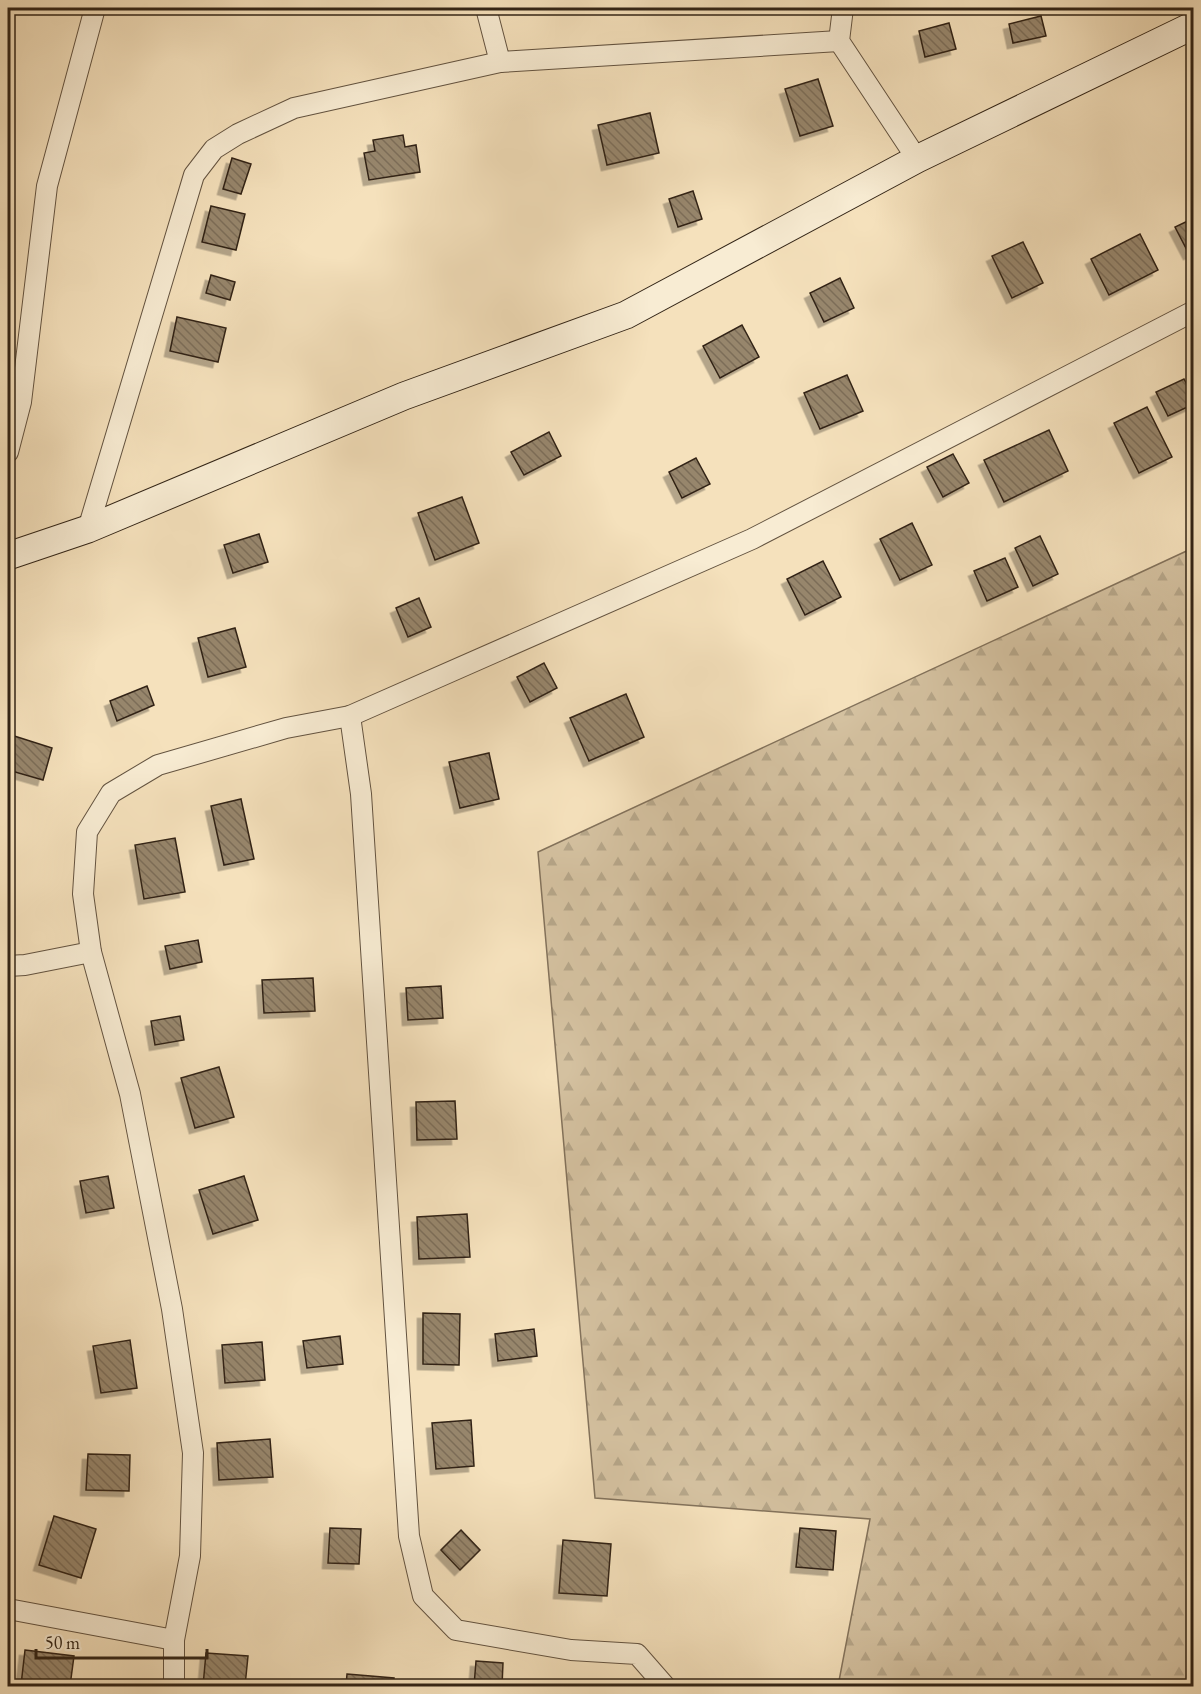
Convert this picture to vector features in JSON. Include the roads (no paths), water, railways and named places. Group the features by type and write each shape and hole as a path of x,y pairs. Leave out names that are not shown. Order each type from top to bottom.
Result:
{"street":[{"path":"8,452 47,186 95,8"},
{"path":"486,8 500,62"},
{"path":"843,8 838,41 917,159"},
{"path":"8,556 88,529 404,396 626,315 917,159 1194,25"},
{"path":"88,529 194,175 214,149 238,134 294,108 500,62 838,41"},
{"path":"174,1686 174,1640 190,1556 193,1453 172,1309 130,1094 91,952 83,894 87,832 111,793 158,765 286,728 350,716 752,539 1194,311"},
{"path":"350,716 361,794 409,1536 423,1596 456,1630 571,1650 637,1654 665,1686"},
{"path":"8,966 25,965 91,952"},
{"path":"8,1609 174,1640"}]}
